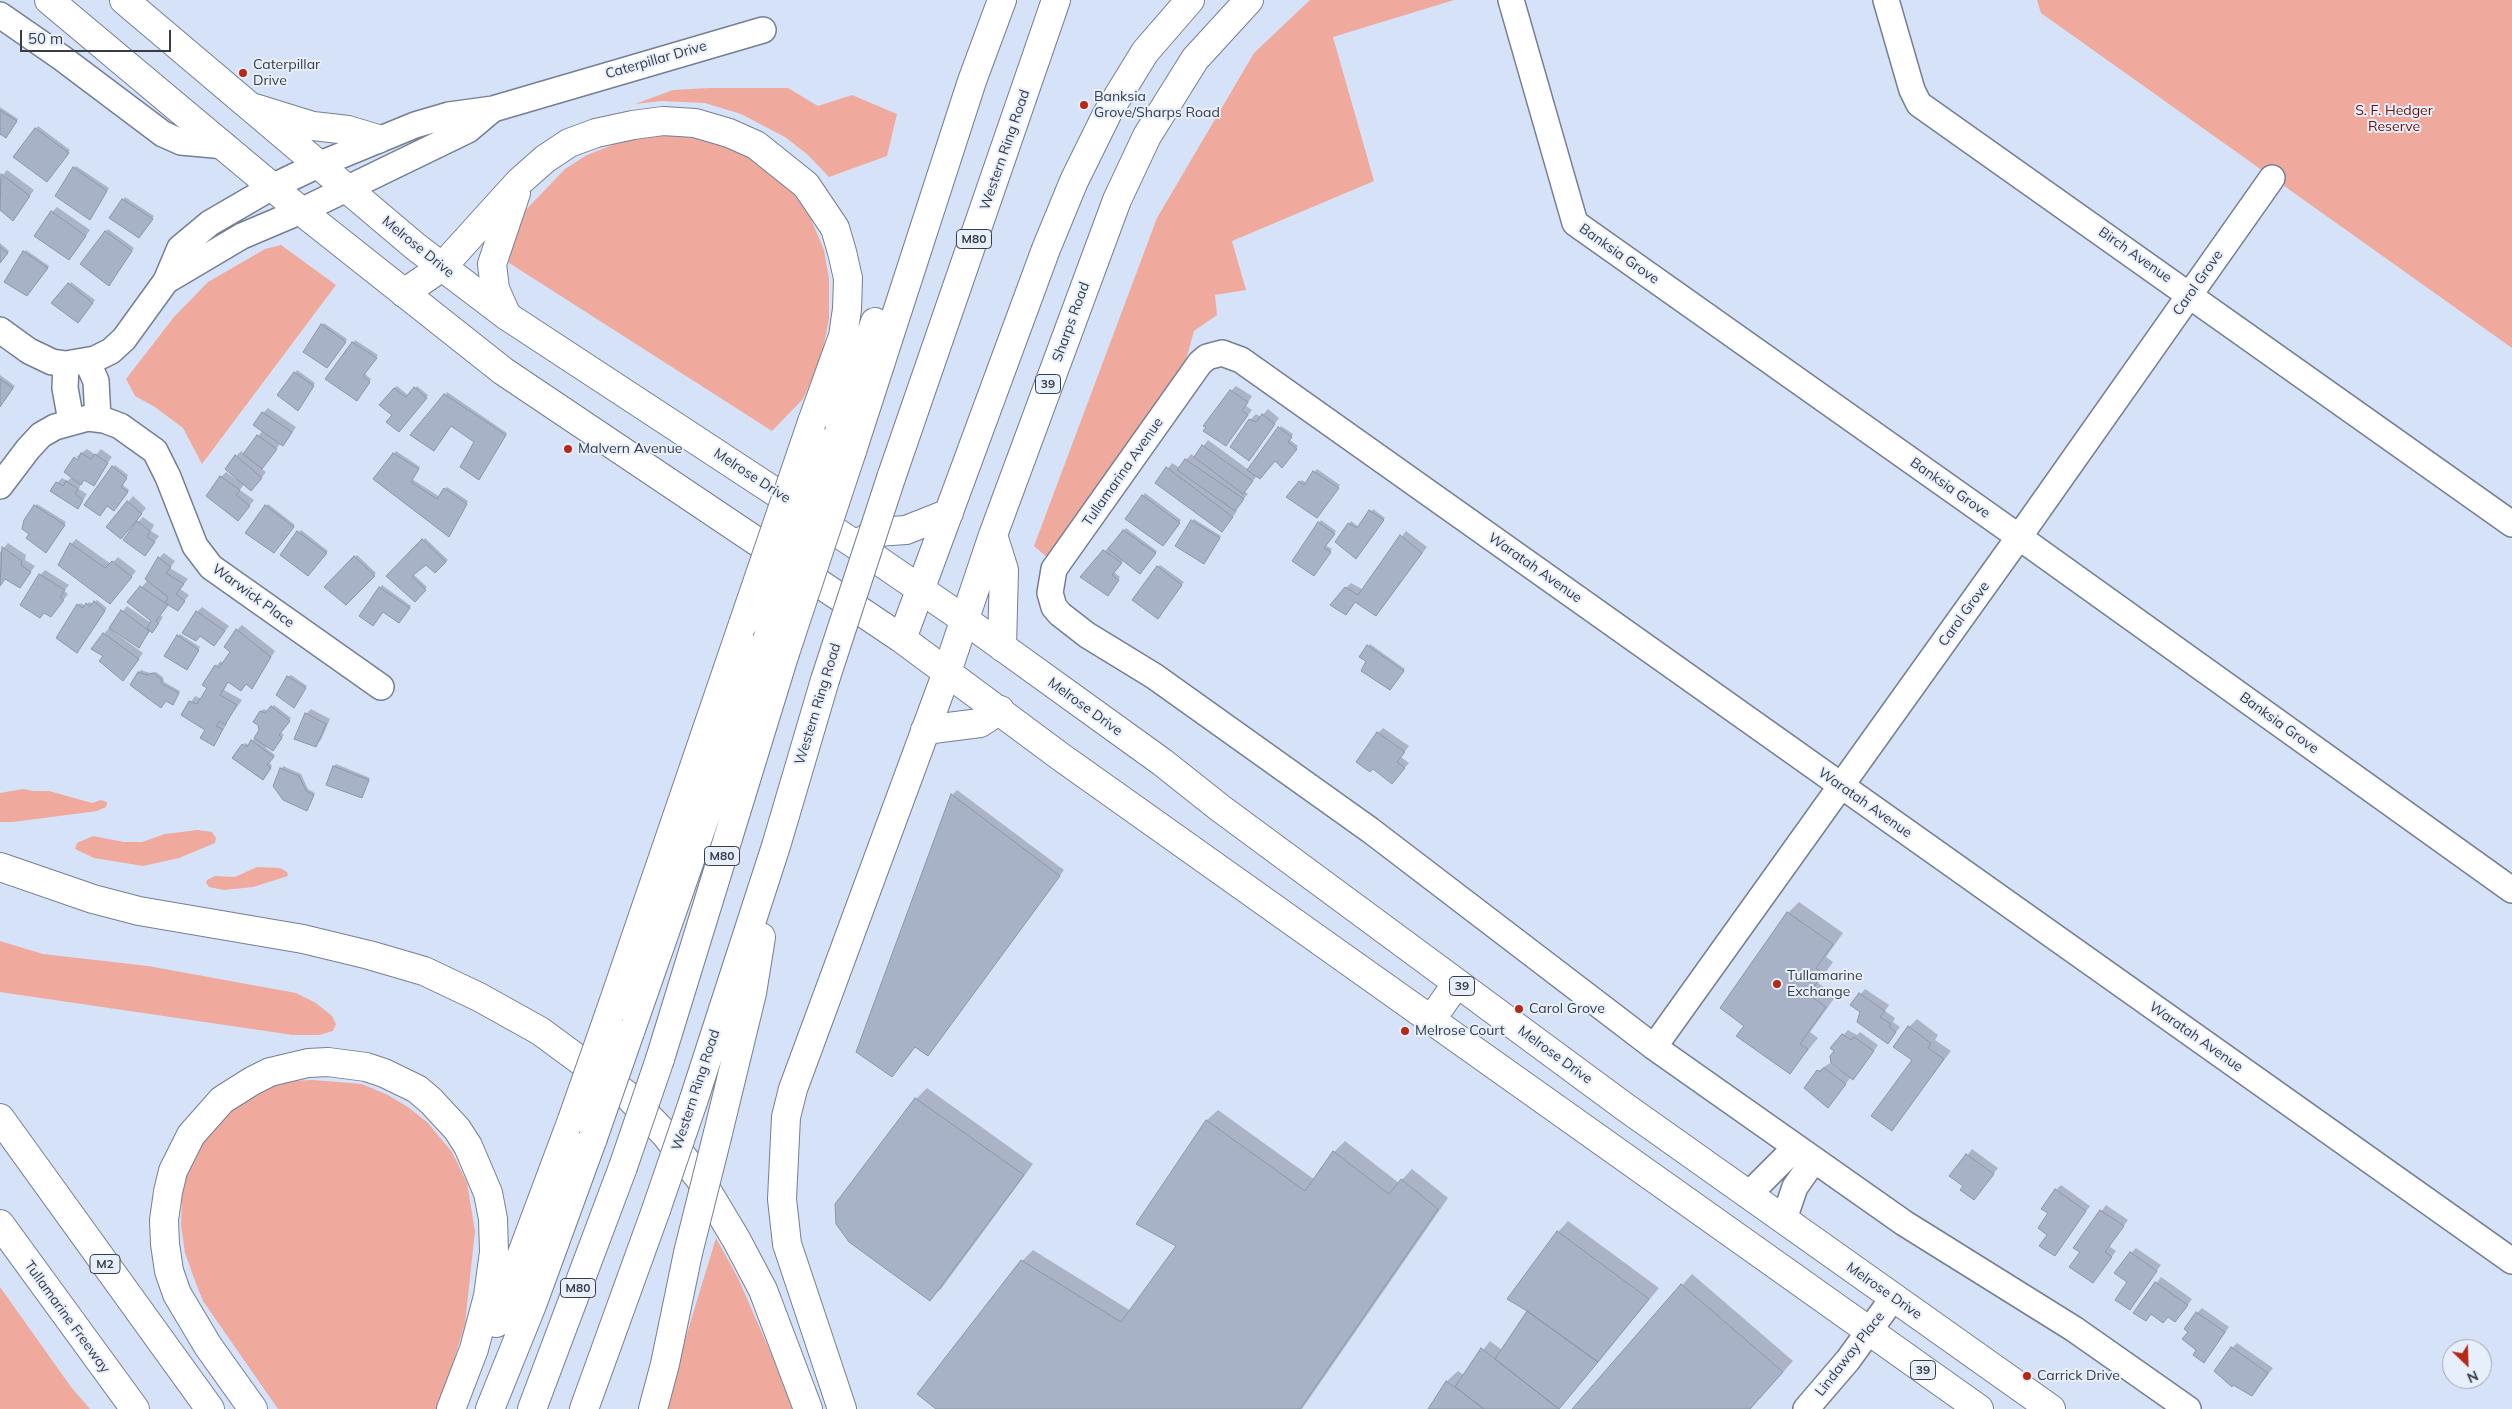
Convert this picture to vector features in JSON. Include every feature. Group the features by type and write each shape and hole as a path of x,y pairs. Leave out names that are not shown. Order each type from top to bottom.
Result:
{"main road":[{"path":"49,0 301,211 502,371 902,639 1046,249 1074,181 1107,114 1145,52 1190,0"},
{"name":"Melrose Drive","path":"124,0 347,189 442,267 507,316 856,545 920,591 965,620 1162,762 1457,983 1748,1195 2051,1409"},
{"name":"M80","path":"532,1409 623,1167 660,1059 776,647 844,445 972,80 1002,0"},
{"name":"Western Ring Road","path":"584,1409 693,1102 776,846 825,680 891,478 1056,0"},
{"name":"Sharps Road","path":"842,1409 787,1244 782,1199 786,1118 793,1088 947,672 992,535 1117,200 1147,136 1195,59 1249,0"},
{"path":"1164,30 1195,59"},
{"path":"248,107 313,126 348,130 378,138"},
{"path":"404,293 442,267 520,182 545,159 569,143 596,133 633,124 664,121 694,124 728,133 756,145 780,162 806,185 835,228 848,278 847,309 843,336 572,1120 500,1312 459,1409"},
{"path":"507,316 496,289 492,264 520,182"},
{"path":"856,545 877,532 906,530 949,514"},
{"path":"992,535 1004,570 1002,647"},
{"name":"39","path":"902,639 1061,757 1978,1409"},
{"path":"490,1409 532,1305 630,1032 776,647"},
{"path":"925,730 980,723 1000,710"},
{"path":"653,1409 665,1364 688,1253 752,993 776,846"},
{"path":"0,866 93,899 149,912 303,939 424,971 479,997 540,1031 627,1095 665,1134 700,1179 763,1290 808,1409"},
{"path":"1431,1020 1457,983"},
{"path":"253,1409 208,1346 177,1294 169,1271 165,1244 164,1220 168,1192 173,1171 191,1135 222,1100 252,1080 270,1072 290,1066 328,1062 366,1067 400,1079 431,1101 451,1122 468,1146 488,1193 493,1218 494,1252 488,1296 474,1349 452,1409"},
{"name":"M2","path":"0,1118 210,1409"},
{"name":"Tullamarine Freeway","path":"0,1224 135,1409"}],"street":[{"name":"Banksia Grove","path":"1511,0 1575,224 2019,537 2512,890"},
{"name":"Birch Avenue","path":"1886,0 1912,90 1919,104 2190,294 2512,524"},
{"path":"0,15 62,58 163,134 181,142 225,146"},
{"name":"Caterpillar Drive","path":"272,187 378,138 449,115 493,109 763,30"},
{"name":"Caterpillar Drive","path":"301,211 468,130 493,109"},
{"name":"Carol Grove","path":"1654,1047 2019,537 2272,178"},
{"path":"0,330 37,356 52,362 77,363 106,354 118,345 166,281 180,248 210,223 272,187"},
{"path":"166,281 242,236 301,211"},
{"name":"Tullamarina Avenue","path":"1215,354 1207,357 1195,370 1054,569 1049,586 1057,611 1072,625 1154,676 1370,830 1537,960 1654,1047"},
{"name":"Waratah Avenue","path":"1215,354 1232,355 1241,360 2512,1261"},
{"path":"0,486 19,459 41,435 55,427 72,421 98,419 96,381 77,363"},
{"path":"72,421 65,388 77,363"},
{"name":"Warwick Place","path":"98,419 120,426 155,451 168,477 195,546 211,567 381,687"},
{"path":"1654,1047 1904,1223 2074,1329 2188,1409"},
{"path":"1748,1195 1805,1153"},
{"path":"1784,1219 1796,1187 1805,1153"},
{"name":"Lindaway Place","path":"1806,1409 1848,1360 1893,1298"}],"green space":[{"path":"1310,0 1454,0 1333,37 1374,181 1232,241 1246,290 1215,295 1217,315 1194,331 1186,360 1048,558 1034,546 1157,218 1254,53"},
{"name":"S. F. Hedger Reserve","path":"2037,0 2512,0 2512,348 2041,13"},
{"path":"788,88 818,106 852,95 897,114 887,156 829,177 808,155 785,137 741,114 705,103 662,101 635,104 673,90"},
{"path":"647,136 682,136 722,143 759,162 785,182 810,217 824,250 829,279 829,319 821,359 803,399 772,431 503,259 519,217 565,169 587,155 615,144"},
{"path":"281,245 336,285 202,464 183,428 155,407 135,396 126,379 174,317 208,282 265,249"},
{"path":"23,789 49,791 92,803 101,800 107,802 106,807 97,811 0,822 0,793"},
{"path":"198,830 212,832 216,838 215,843 179,858 143,866 94,858 75,849 77,843 93,836 124,842 142,842 165,834"},
{"path":"257,867 280,868 287,872 288,876 253,887 224,890 209,887 206,883 207,880 215,876 235,877"},
{"path":"0,941 43,954 148,966 296,993 316,1003 332,1016 336,1024 333,1031 319,1035 293,1035 0,992"},
{"path":"313,1080 362,1084 388,1095 408,1107 428,1123 452,1152 467,1183 475,1231 465,1324 439,1409 278,1409 203,1301 195,1281 185,1253 181,1225 182,1195 185,1174 210,1124 269,1086 288,1081"},
{"path":"716,1238 738,1278 772,1356 792,1409 664,1409"},
{"path":"0,1287 71,1387 90,1409 0,1409"}],"building":[{"path":"0,110 17,121 6,138 0,134"},
{"path":"35,128 69,153 47,182 13,157"},
{"path":"73,167 107,191 90,220 55,196"},
{"path":"1,174 30,196 13,221 0,210"},
{"path":"122,199 153,219 139,238 109,218"},
{"path":"51,211 86,236 69,260 34,236"},
{"path":"105,231 132,251 109,286 80,264"},
{"path":"0,247 8,253 0,263"},
{"path":"23,251 48,268 27,296 4,282"},
{"path":"68,283 93,303 78,323 51,303"},
{"path":"321,324 346,342 327,368 303,352"},
{"path":"352,342 377,358 363,376 370,382 357,401 325,379"},
{"path":"294,372 314,386 298,411 277,395"},
{"path":"0,379 13,388 0,407"},
{"path":"414,387 427,398 399,432 386,422 392,415 379,405 394,388 406,397"},
{"path":"1230,390 1248,402 1242,411 1248,415 1226,446 1203,431 1206,427 1203,426"},
{"path":"444,394 506,435 479,480 460,467 474,442 451,426 434,451 410,435"},
{"path":"262,412 292,432 283,446 253,425"},
{"path":"1262,414 1275,424 1249,461 1230,447 1249,419 1256,422"},
{"path":"1278,427 1292,437 1288,442 1297,449 1282,468 1275,461 1260,479 1247,470"},
{"path":"257,435 277,449 262,469 243,454"},
{"path":"1202,445 1253,481 1243,494 1194,457"},
{"path":"81,453 91,459 95,454 108,463 94,486 84,480 81,485 64,472 74,457 78,460"},
{"path":"393,453 419,469 411,482 437,499 444,488 467,504 449,537 373,479"},
{"path":"235,455 262,478 251,491 225,469"},
{"path":"1185,459 1244,499 1235,511 1177,470"},
{"path":"112,466 127,478 121,487 128,492 114,511 107,506 100,516 84,505"},
{"path":"1166,467 1233,517 1222,532 1155,483"},
{"path":"1313,471 1339,488 1317,518 1286,497 1299,481 1304,485"},
{"path":"220,476 240,490 236,495 250,506 238,521 206,496"},
{"path":"66,481 78,489 75,494 83,500 78,509 50,491 56,482 63,486"},
{"path":"1142,495 1180,523 1163,546 1125,519"},
{"path":"127,501 142,514 121,539 106,527"},
{"path":"34,505 65,525 46,553 26,538 29,534 22,529 24,520"},
{"path":"265,505 294,527 274,553 245,533"},
{"path":"1369,510 1384,520 1356,559 1335,542 1348,523 1357,528"},
{"path":"1191,520 1220,538 1204,564 1175,546"},
{"path":"137,521 150,531 147,537 155,542 145,556 123,540"},
{"path":"1318,522 1335,534 1324,548 1331,552 1314,576 1292,561"},
{"path":"1123,530 1156,553 1140,574 1108,549"},
{"path":"297,531 327,553 308,576 280,555"},
{"path":"1400,535 1422,553 1376,616 1355,602 1346,615 1330,605 1345,587 1358,595"},
{"path":"422,539 446,562 435,573 426,565 412,576 426,590 415,602 386,576"},
{"path":"70,543 105,568 112,561 132,577 110,604 58,565"},
{"path":"2,547 22,561 21,565 31,572 20,588 5,579 0,586"},
{"path":"1103,550 1122,563 1112,575 1119,580 1108,596 1080,577"},
{"path":"354,556 375,576 346,605 324,587"},
{"path":"158,557 171,567 166,573 184,584 176,594 185,601 178,611 165,603 168,597 145,579"},
{"path":"1157,566 1182,585 1158,619 1132,600"},
{"path":"39,574 65,590 60,597 64,600 51,617 44,613 40,618 20,605"},
{"path":"140,586 168,605 156,621 159,623 152,633 147,628 151,621 127,602"},
{"path":"379,587 410,608 399,623 383,612 373,626 359,616"},
{"path":"94,601 105,611 77,653 56,638 77,604 83,608 86,603 90,606"},
{"path":"121,610 149,631 139,648 109,628"},
{"path":"196,611 225,631 214,646 200,636 196,641 182,633"},
{"path":"236,629 271,657 252,689 246,684 241,691 228,682 220,695 237,705 225,725 220,721 216,726 223,729 214,746 200,738 205,730 181,715 189,701 197,704 207,688 202,685 215,665 219,668 230,652 224,647"},
{"path":"103,633 139,659 123,681 99,661 103,656 91,649"},
{"path":"177,635 199,650 187,670 164,656"},
{"path":"1367,645 1404,671 1390,690 1361,671 1366,661 1359,657"},
{"path":"138,672 147,675 153,673 161,679 162,684 179,693 173,705 166,701 161,708 130,685"},
{"path":"287,676 306,688 294,708 276,695"},
{"path":"271,706 290,721 279,735 282,738 273,751 254,738 259,730 258,725 253,722 260,711 265,713"},
{"path":"305,713 326,724 316,747 294,739"},
{"path":"1377,732 1405,752 1397,762 1405,768 1392,784 1373,769 1370,772 1356,762"},
{"path":"251,740 274,757 267,765 271,768 263,780 232,758 242,744 247,747"},
{"path":"333,766 369,780 362,798 326,785"},
{"path":"280,768 299,776 306,791 314,795 307,811 283,800 273,786"},
{"path":"951,794 1060,876 928,1056 915,1047 892,1077 856,1052"},
{"name":"Tullamarine Exchange","path":"1787,912 1833,944 1816,968 1824,974 1808,994 1826,1007 1800,1044 1808,1049 1790,1074 1736,1036 1744,1026 1720,1008"},
{"path":"1859,993 1885,1011 1880,1017 1891,1024 1889,1027 1896,1032 1888,1044 1857,1022 1860,1012 1850,1005"},
{"path":"1908,1026 1931,1043 1928,1048 1944,1059 1892,1131 1871,1116 1912,1060 1893,1047"},
{"path":"1842,1034 1851,1040 1854,1037 1874,1051 1853,1080 1831,1063 1830,1056 1834,1051 1830,1048"},
{"path":"1824,1068 1846,1084 1828,1108 1804,1088 1817,1070 1820,1072"},
{"path":"915,1098 1024,1175 930,1301 849,1242 836,1224 835,1204"},
{"path":"1206,1120 1305,1191 1333,1151 1389,1194 1401,1179 1438,1209 1300,1409 936,1409 917,1394 1021,1260 1121,1322 1176,1246 1136,1224"},
{"path":"1966,1154 1994,1174 1974,1200 1960,1190 1963,1186 1949,1176"},
{"path":"2055,1189 2086,1211 2055,1256 2039,1246 2047,1235 2038,1228 2048,1213 2041,1209"},
{"path":"2100,1210 2124,1226 2105,1252 2112,1257 2093,1283 2069,1267 2080,1252 2073,1248"},
{"path":"1557,1231 1649,1299 1598,1362 1527,1311 1507,1299"},
{"path":"2130,1252 2157,1271 2130,1310 2115,1300 2127,1282 2114,1273"},
{"path":"2155,1282 2188,1305 2175,1322 2168,1317 2163,1323 2151,1314 2146,1321 2133,1313"},
{"path":"1681,1284 1783,1372 1750,1409 1572,1409"},
{"path":"1527,1311 1598,1362 1559,1409 1495,1359"},
{"path":"2196,1312 2225,1332 2204,1363 2193,1355 2196,1350 2182,1339 2188,1332 2184,1329"},
{"path":"2231,1347 2268,1373 2252,1396 2233,1385 2232,1387 2214,1371"},
{"path":"1481,1348 1559,1409 1484,1409 1455,1387"},
{"path":"1446,1381 1455,1387 1484,1409 1428,1409"}],"place":[{"name":"Caterpillar Drive","path":"243,73"},
{"name":"Banksia Grove/Sharps Road","path":"1084,105"},
{"name":"Malvern Avenue","path":"568,449"},
{"name":"Tullamarine Exchange","path":"1777,984"},
{"name":"Carol Grove","path":"1519,1009"},
{"name":"Melrose Court","path":"1405,1031"},
{"name":"Carrick Drive","path":"2027,1376"}]}
